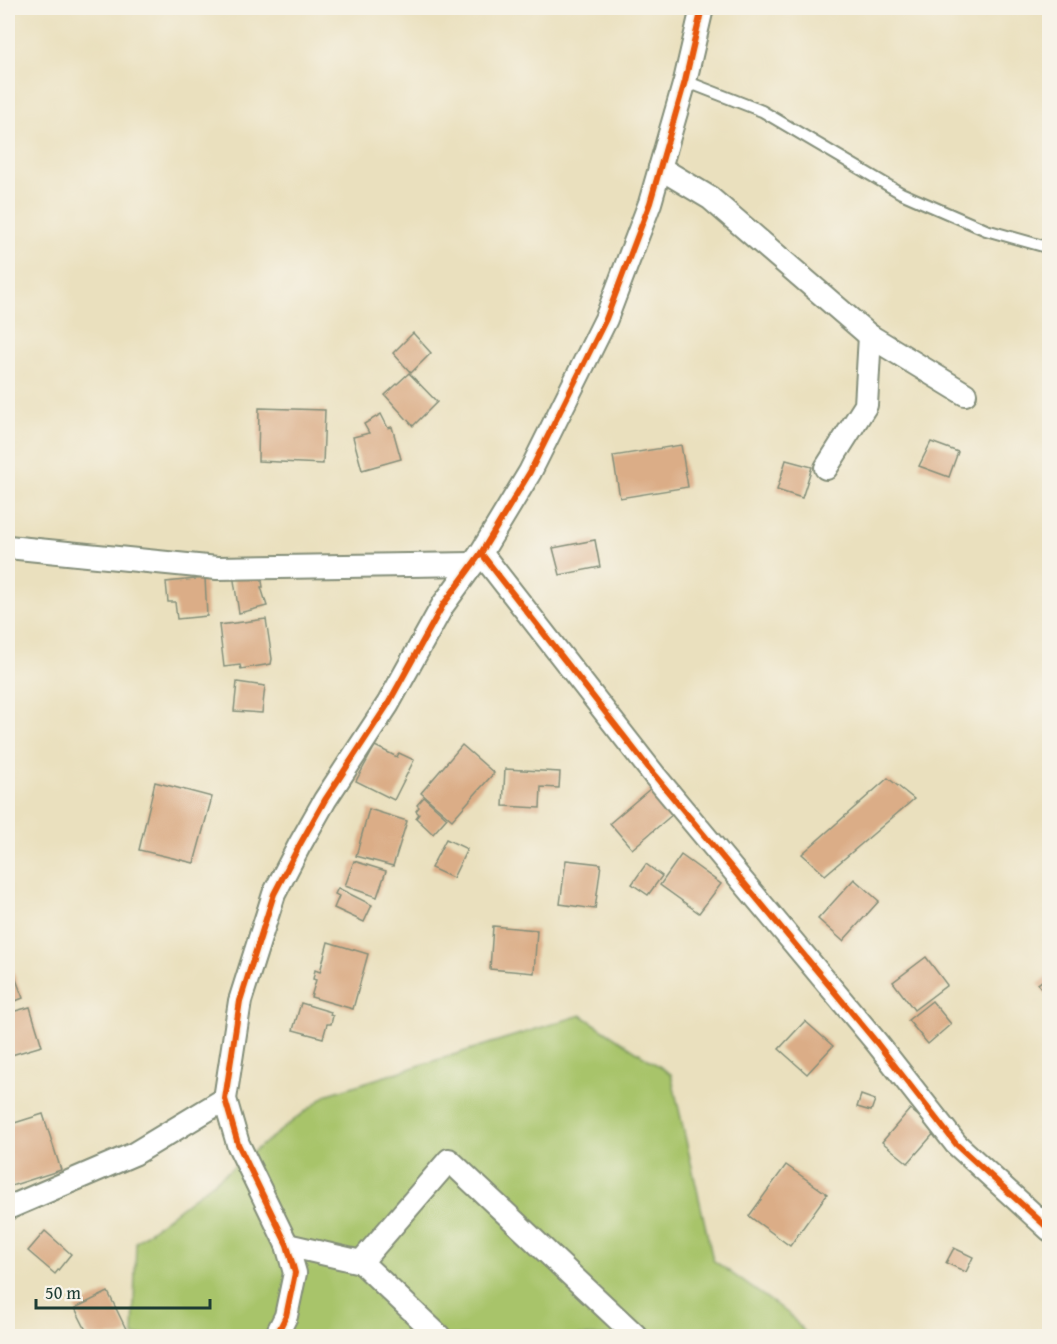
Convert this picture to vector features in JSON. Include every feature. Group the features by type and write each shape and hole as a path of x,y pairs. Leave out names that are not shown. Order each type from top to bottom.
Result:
{"street":[{"path":"276,1336 286,1316 295,1274 287,1245 238,1143 225,1099 240,1001 274,894 325,800 388,704 443,605 477,559 530,472 606,319 650,203 685,81 702,8"},
{"path":"660,168 710,198 870,336 965,394"},
{"path":"825,468 867,405 870,336"},
{"path":"8,547 217,568 477,559"},
{"path":"477,559 654,776 877,1043 956,1144 1050,1230"},
{"path":"8,1208 134,1154 225,1099"},
{"path":"361,1262 449,1160 636,1336"},
{"path":"287,1245 361,1262 439,1336"}],"lane":[{"path":"685,81 762,111 900,193 986,230 1050,248"}],"green space":[{"path":"581,1015 671,1074 713,1260 789,1314 808,1336 133,1336 136,1242 328,1094"}],"building":[{"path":"413,333 431,353 411,373 393,353"},
{"path":"409,373 437,402 413,426 385,395"},
{"path":"259,408 325,410 323,464 258,461"},
{"path":"381,414 388,428 392,427 401,459 362,470 353,437 369,433 364,424"},
{"path":"931,442 958,452 949,477 919,466"},
{"path":"681,445 688,487 620,498 613,456"},
{"path":"786,460 812,467 802,498 777,490"},
{"path":"595,540 600,567 560,575 553,548"},
{"path":"260,570 263,587 261,587 267,606 239,613 233,574"},
{"path":"205,578 207,616 177,619 175,602 168,602 166,582"},
{"path":"266,619 271,664 241,669 240,665 224,667 219,625"},
{"path":"237,682 265,686 262,713 234,711"},
{"path":"462,745 494,773 452,820 421,793"},
{"path":"375,746 397,757 399,753 414,760 394,800 356,781"},
{"path":"505,769 560,772 559,788 541,787 540,808 503,806"},
{"path":"888,778 914,799 825,875 802,854"},
{"path":"155,782 212,797 194,863 139,850"},
{"path":"651,788 673,814 632,849 610,823"},
{"path":"424,797 447,818 433,834 416,818 419,814 416,811 419,807 417,805"},
{"path":"369,809 407,821 393,866 356,856"},
{"path":"446,839 467,849 453,878 431,868"},
{"path":"681,855 721,884 699,913 660,885"},
{"path":"566,860 601,864 595,909 560,904"},
{"path":"354,861 386,871 377,897 345,886"},
{"path":"646,864 662,876 648,895 632,884"},
{"path":"854,879 879,901 843,941 818,919"},
{"path":"338,888 372,905 364,922 334,908 339,896 335,894"},
{"path":"493,926 537,930 534,973 490,969"},
{"path":"328,942 368,954 353,1009 311,997 316,980 313,979 315,970 320,972"},
{"path":"926,957 947,985 914,1010 893,982"},
{"path":"8,958 23,998 8,1004"},
{"path":"1050,975 1050,1000 1038,984"},
{"path":"932,1001 951,1024 928,1044 908,1020"},
{"path":"301,1003 331,1012 330,1015 333,1016 331,1024 327,1024 323,1038 293,1030"},
{"path":"30,1007 42,1046 8,1056 8,1013"},
{"path":"805,1021 833,1046 807,1074 779,1049"},
{"path":"861,1095 875,1100 871,1111 857,1107"},
{"path":"910,1109 936,1131 908,1163 882,1142"},
{"path":"43,1114 61,1170 8,1187 8,1125"},
{"path":"786,1165 827,1194 790,1246 749,1216"},
{"path":"45,1231 71,1254 55,1274 28,1251"},
{"path":"954,1248 973,1257 966,1272 946,1263"},
{"path":"108,1292 128,1333 120,1336 89,1336 75,1308"}],"cycle path":[{"path":"276,1336 286,1316 295,1273 287,1245 238,1144 225,1099 240,1001 274,894 325,800 388,704 443,605 481,553 530,472 606,319 650,203 685,81 702,8"},
{"path":"481,553 655,776 877,1043 956,1144 1050,1230"}]}
